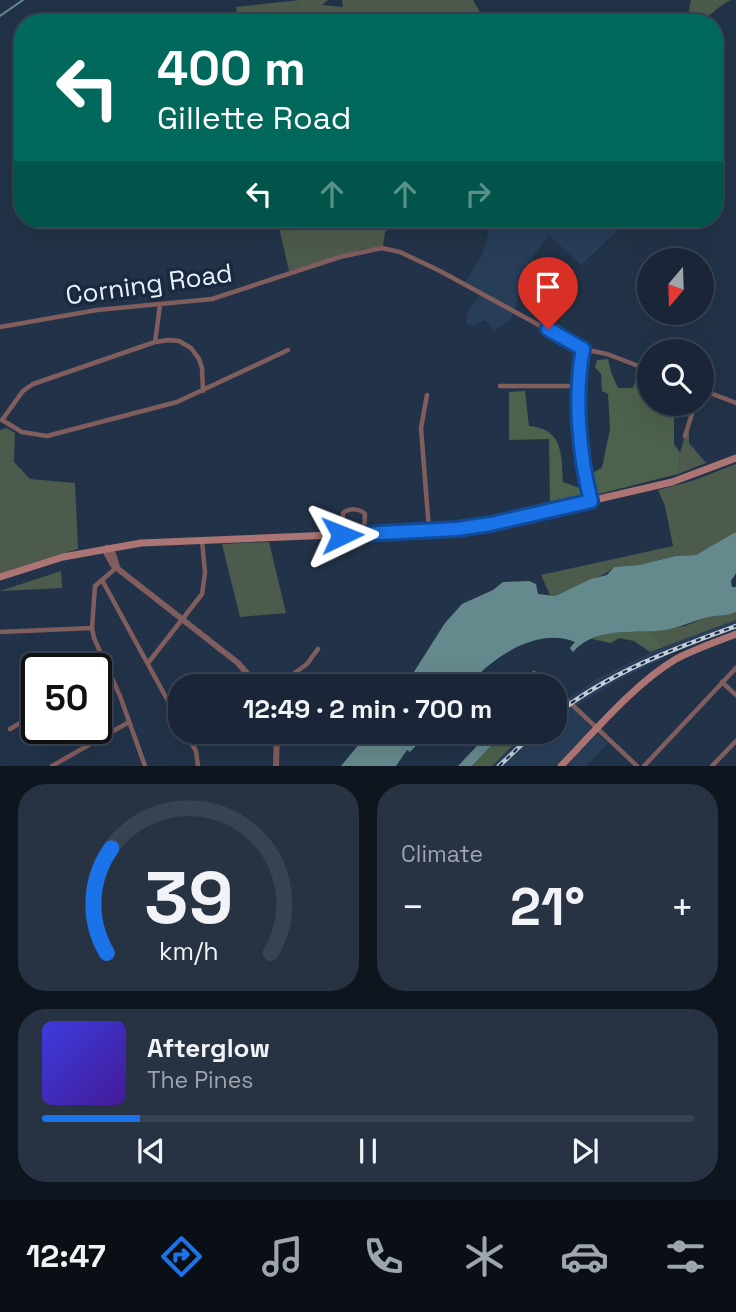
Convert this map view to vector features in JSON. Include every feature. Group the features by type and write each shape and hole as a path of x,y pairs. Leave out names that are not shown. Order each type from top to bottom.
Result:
{"main road":[{"path":"0,576 107,548 202,540 429,531 491,524 672,482 736,458"},
{"path":"564,765 597,729 668,664 736,634"}],"street":[{"name":"Corning Road","path":"0,327 97,310 212,299 340,257 382,248 400,252 440,271 583,349 607,354 637,365"},
{"path":"155,342 160,305"},
{"path":"203,391 202,368 191,348 179,341 155,342 33,384 23,391 1,421 22,432 47,436 177,402 203,391 288,350"},
{"path":"583,349 579,386 583,465 591,501"},
{"path":"500,386 579,386"},
{"path":"714,395 736,404"},
{"path":"427,396 421,428 429,531"},
{"path":"685,436 691,416"},
{"path":"342,535 342,514 352,510 360,510 365,514 364,534"},
{"path":"148,663 202,594 205,586 202,540"},
{"path":"107,548 110,561 238,663 248,674"},
{"path":"101,653 92,628 95,586 117,567"},
{"path":"102,579 168,700"},
{"path":"0,632 92,628"},
{"path":"293,674 310,661 318,649"},
{"path":"644,766 736,668"},
{"path":"723,682 736,695"},
{"path":"112,683 145,766"},
{"path":"567,700 637,766"},
{"path":"10,729 21,722"},
{"path":"52,766 129,722"},
{"path":"712,766 736,741"},
{"path":"191,744 198,766"},
{"path":"276,766 277,744"}],"shaded area":[{"path":"300,0 328,0 322,5 343,7 342,0 473,0 481,14 237,14 236,7"},
{"path":"691,0 731,0 711,14 691,14"},
{"path":"279,228 388,228 383,247 364,249 289,271"},
{"path":"490,228 620,228 581,265 549,235 535,253 510,320 494,330 485,320 473,326 466,324 468,311 482,292 465,283 483,253"},
{"path":"608,359 618,388 633,388 637,374 637,416 674,416 674,444 680,453 678,474 595,495 590,474 602,468 610,429 608,394 602,391 601,374 595,367 597,360"},
{"path":"525,391 529,426 549,432 555,438 561,453 563,482 585,490 583,498 550,505 549,439 509,440 509,392"},
{"path":"689,422 689,443 706,463 678,474 680,453"},
{"path":"7,428 15,433 14,462 30,479 75,483 78,549 0,573 0,430"},
{"path":"736,464 736,532 733,535 696,555 614,567 595,579 555,596 550,595 541,575 673,546 665,506 658,490 692,481"},
{"path":"736,532 736,573 731,581 732,587 736,587 736,612 663,630 601,635 581,644 573,652 570,648 575,642 541,639 518,646 479,674 413,674 445,623 462,604 493,590 503,582 529,581 536,584 538,594 555,596 591,579 607,575 614,567 696,555"},
{"path":"269,542 286,613 240,617 222,544"},
{"path":"61,571 62,588 0,591"},
{"path":"736,612 736,620 663,647 651,631 685,626 705,618"},
{"path":"736,620 736,629 668,653 573,708 591,729 555,766 492,766 513,744 567,744 567,699 597,679 661,647"},
{"path":"651,631 663,647 650,652 634,641 619,638 611,643 592,639 605,633"},
{"path":"597,734 608,743 586,766 571,766 569,764"},
{"path":"359,744 418,744 410,752 407,750 396,766 341,766"},
{"path":"479,744 493,744 472,766 458,766"},
{"path":"493,744 514,744 492,766 472,766"}],"waterway":[{"path":"0,16 23,0"}],"railway":[{"path":"567,706 619,674 736,626"},
{"path":"499,766 522,744"}],"route":[{"path":"342,535 457,529 591,501 581,443 580,365 583,349 548,329"}]}
